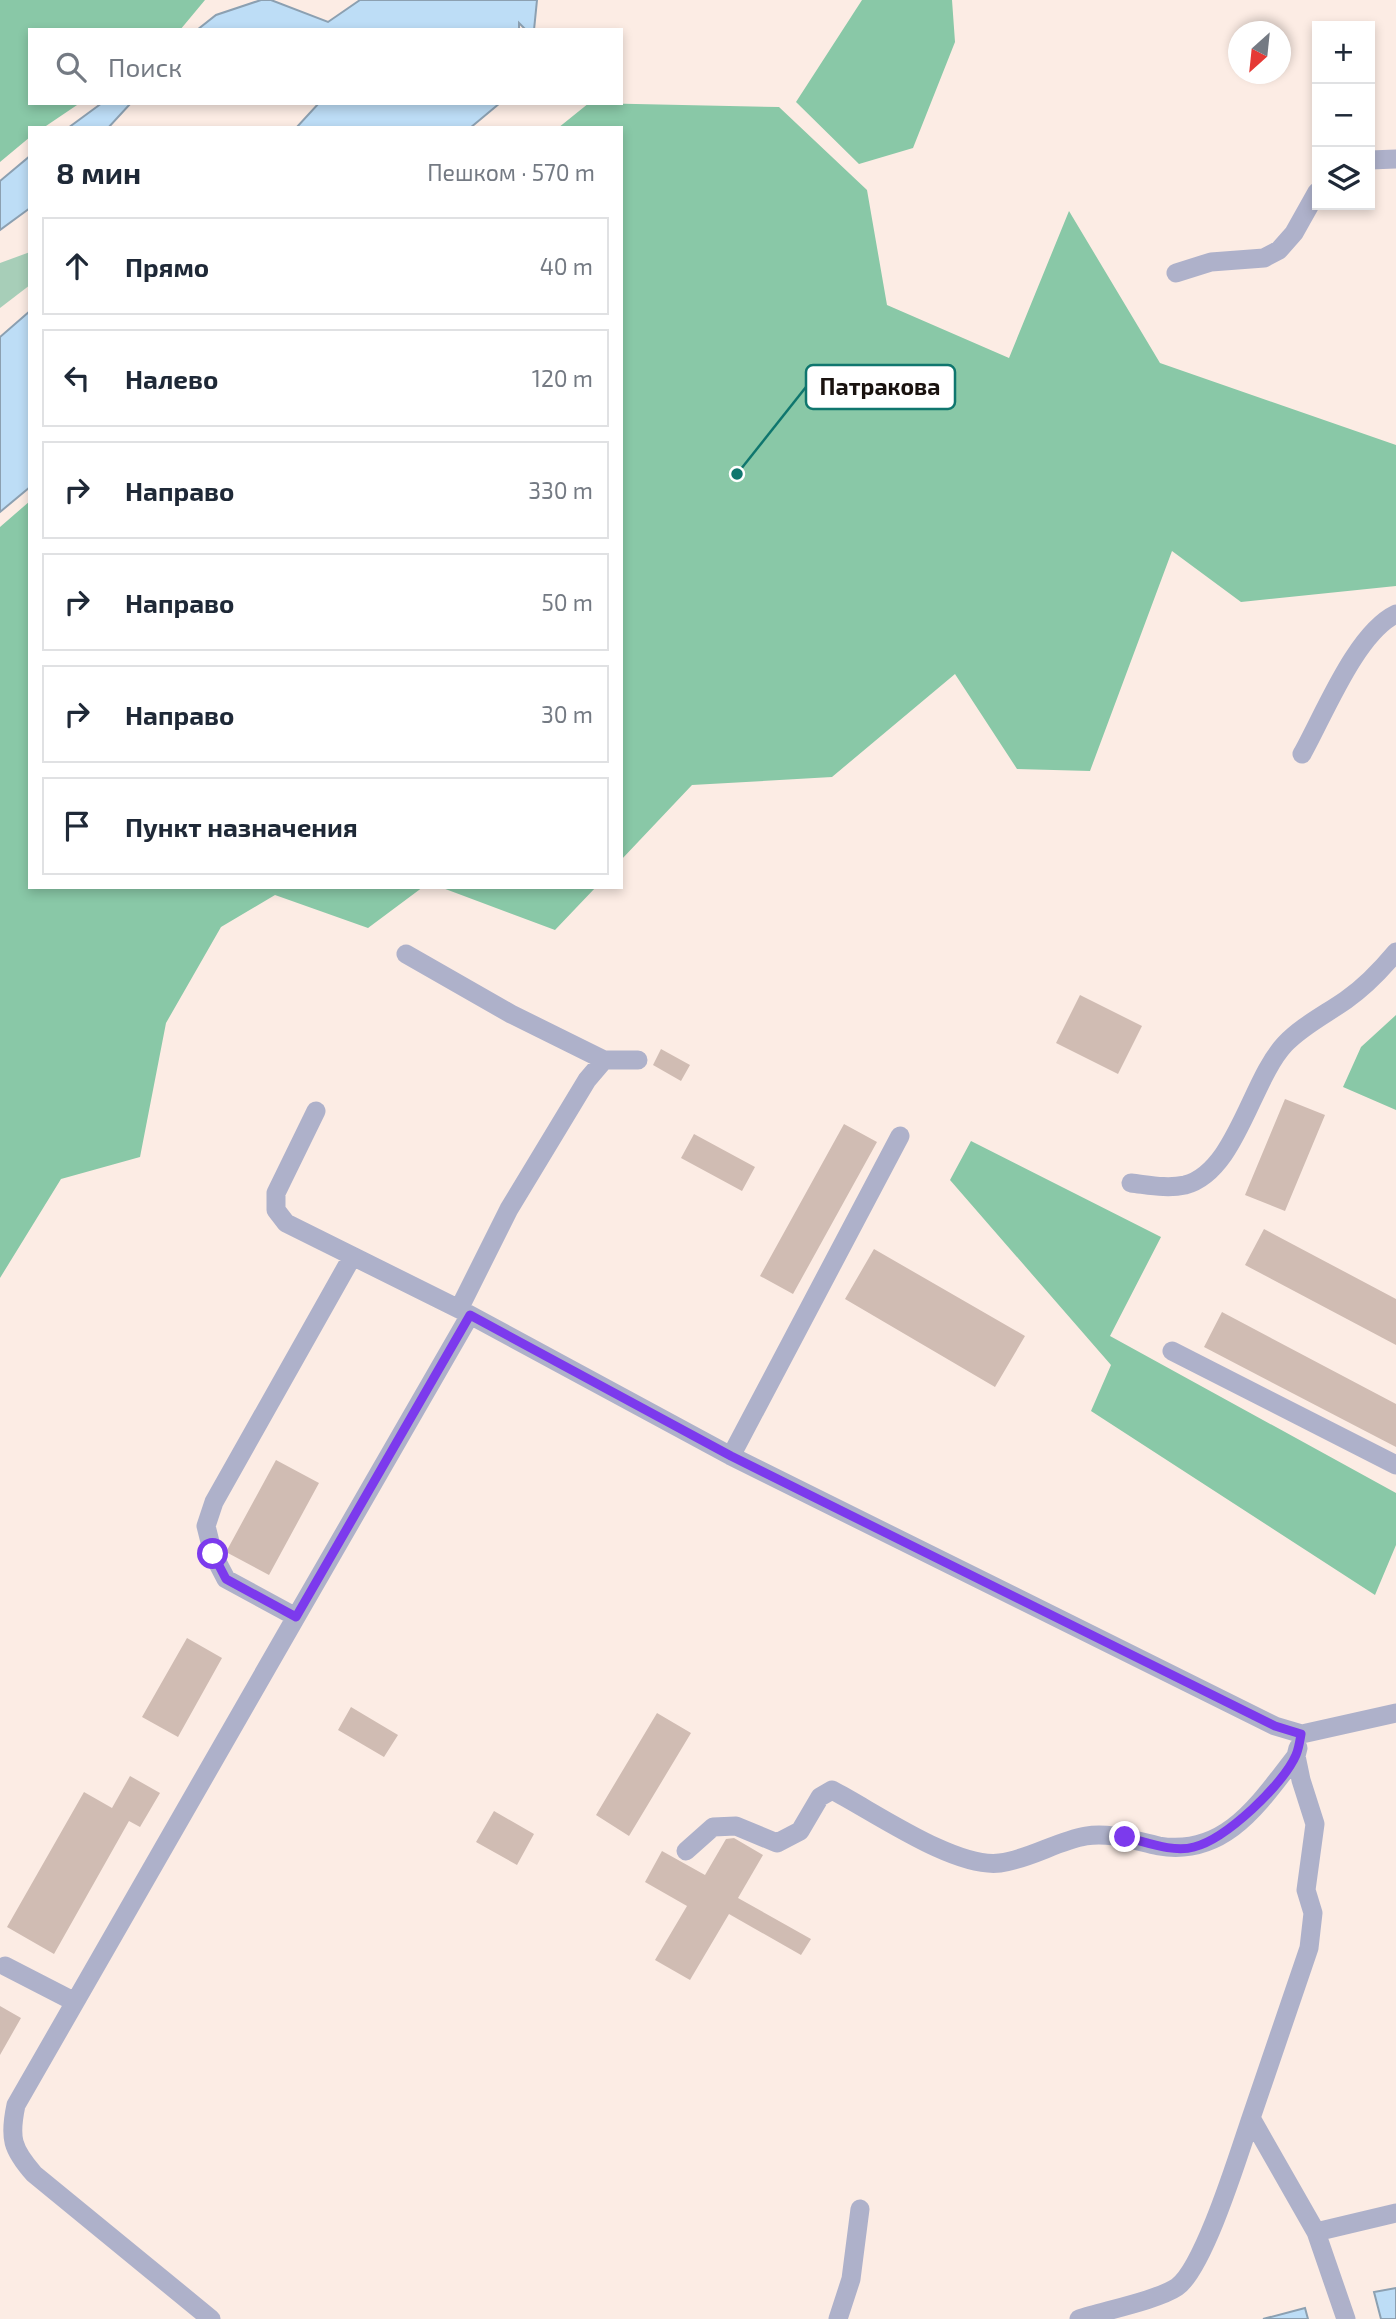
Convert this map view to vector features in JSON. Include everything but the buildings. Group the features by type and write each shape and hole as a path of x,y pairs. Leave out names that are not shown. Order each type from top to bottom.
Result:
{"lane":[{"path":"1375,160 1396,159"},
{"path":"1176,273 1211,262 1244,262 1264,258 1279,250 1294,233 1312,201"},
{"path":"1303,754 1366,640 1382,621 1396,614"},
{"path":"1131,1183 1166,1187 1187,1185 1207,1171 1229,1147 1266,1069 1286,1043 1373,979 1396,952"},
{"path":"406,954 511,1014 604,1060 638,1060"},
{"path":"211,2319 34,2174 17,2154 11,2130 16,2105 296,1617 464,1312 509,1209 587,1080 604,1060"},
{"path":"316,1111 276,1193 276,1210 286,1223 464,1312 731,1456 1275,1726 1301,1734 1396,1713"},
{"path":"731,1456 900,1136"},
{"path":"296,1617 226,1579 213,1554 206,1527 214,1503 352,1257"},
{"path":"1172,1351 1396,1465"},
{"path":"687,1851 713,1827 736,1826 776,1843 800,1831 820,1797 832,1790 945,1852 973,1861 999,1863 1086,1836 1125,1837 1160,1846 1192,1848 1222,1837 1261,1801 1296,1756 1301,1734"},
{"path":"1079,2319 1178,2286 1194,2263 1217,2215 1308,1948 1312,1925 1313,1913 1306,1890 1315,1824 1296,1756"},
{"path":"5,1966 75,2002"},
{"path":"1251,2118 1316,2232 1346,2319"},
{"path":"838,2319 851,2279 860,2210"},
{"path":"1316,2232 1396,2213"}],"green space":[{"path":"0,0 205,0 182,28 28,28 28,105 77,105 46,126 28,126 28,139 0,162"},
{"path":"862,0 952,0 955,42 913,148 859,164 796,102"},
{"path":"587,105 779,107 867,190 887,305 1009,358 1069,211 1160,363 1396,445 1396,586 1241,602 1172,551 1090,771 1017,769 955,674 832,777 692,785 623,858 623,126 560,126"},
{"path":"28,253 28,287 0,308 0,263"},
{"path":"28,503 28,889 420,889 368,928 275,895 221,927 166,1023 140,1157 61,1179 0,1278 0,527"},
{"path":"445,889 594,889 555,930"},
{"path":"1396,1015 1396,1110 1343,1087 1361,1047"},
{"path":"971,1141 1161,1237 1110,1336 1396,1493 1396,1545 1375,1595 1091,1411 1111,1365 950,1180"}],"water":[{"path":"261,0 271,0 328,22 360,0 537,0 534,28 524,28 519,23 519,28 200,28 216,15"},
{"path":"99,105 129,105 110,126 71,126"},
{"path":"317,105 498,105 472,126 298,126"},
{"path":"28,158 28,209 0,230 0,181"},
{"path":"28,313 28,489 0,512 0,337"},
{"path":"1396,2288 1396,2319 1381,2319 1374,2292"},
{"path":"1305,2308 1308,2319 1263,2319"}],"place":[{"name":"Патракова","path":"737,474"}],"route":[{"path":"213,1554 226,1579 296,1617 470,1315 731,1456 1275,1726 1301,1734 1296,1756 1261,1801 1222,1837 1192,1848 1160,1846 1125,1837"}]}
